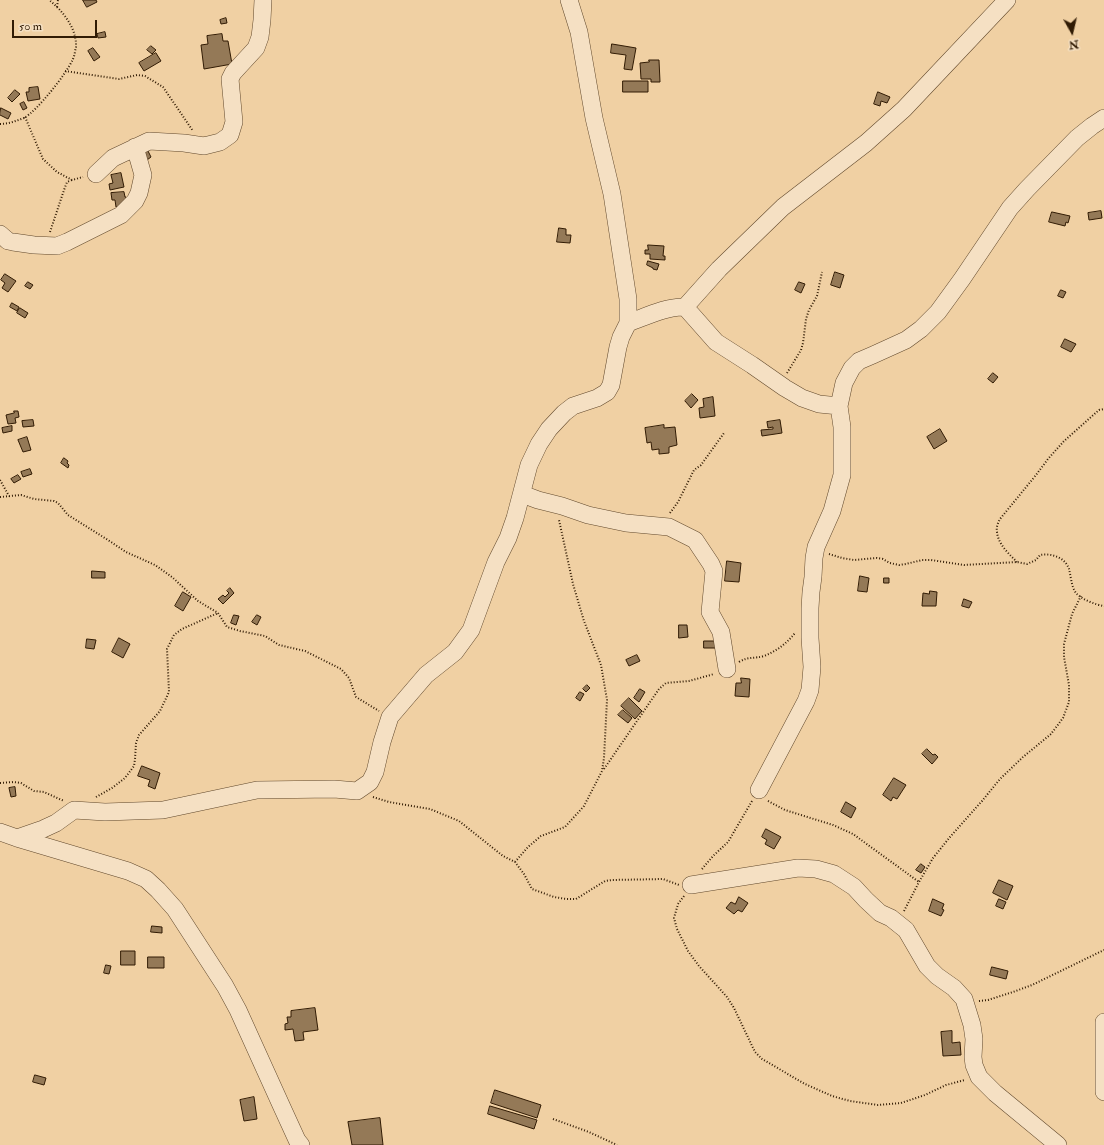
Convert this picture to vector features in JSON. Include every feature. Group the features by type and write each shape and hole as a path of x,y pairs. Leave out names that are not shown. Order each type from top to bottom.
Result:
{"street":[{"path":"96,174 113,158 149,141 204,146 220,142 230,135 234,122 230,80 233,73 256,48 260,37 263,0"},
{"path":"17,838 50,826 74,810 105,812 163,810 257,790 334,789 357,791 370,782 375,772 390,717 426,675 454,652 471,630 496,562 508,538 522,494 529,464 539,444 549,428 573,406 597,398 606,392 611,385 618,347 628,323 628,299 612,194 594,118 579,32 569,0"},
{"path":"628,323 670,308 685,307 720,269 783,207 866,143 904,109 1007,0"},
{"path":"759,790 806,701 810,690 812,667 810,600 814,558 816,547 832,511 842,475 842,427 840,406 844,383 852,368 859,361 906,340 921,329 938,312 962,280 1010,208 1077,138 1104,118"},
{"path":"0,234 8,241 57,246 121,215 135,201 139,193 143,175 135,147"},
{"path":"685,307 716,342 780,384 802,398 819,404 840,406"},
{"path":"522,494 588,515 626,523 669,527 695,540 714,571 710,612 721,632 727,668"},
{"path":"0,832 128,871 146,879 158,890 175,909 225,986 238,1010 297,1140 301,1145"},
{"path":"690,887 798,868 816,869 834,874 854,887 880,913 898,922 906,930 927,966 937,976 954,988 964,999 972,1025 974,1039 974,1065 979,1077 995,1093 1058,1145"},
{"path":"1104,1022 1104,1092"}],"path":[{"path":"0,124 6,124 25,117 54,88 74,58 76,45 75,35 67,18 57,6 49,0"},
{"path":"57,6 58,0"},
{"path":"65,71 120,78 137,75 145,76 163,87 204,146"},
{"path":"25,117 43,159 57,172 72,180"},
{"path":"46,246 67,182 96,174"},
{"path":"780,384 801,350 806,319 817,296 822,272"},
{"path":"1017,562 1005,549 999,538 997,526 1000,519 1048,458 1064,441 1099,410 1104,410"},
{"path":"660,526 678,502 694,470 701,465 724,433"},
{"path":"0,480 9,496"},
{"path":"0,497 21,495 58,503 68,515 126,552 155,565 172,577 198,600 218,613 227,627 265,636 279,645 305,651 341,669 349,678 356,697 390,717"},
{"path":"556,504 573,584 601,665 607,700 606,736 602,771"},
{"path":"816,547 842,558 854,560 877,558 899,564 922,560 964,564 1017,562 1027,564 1036,560 1043,554 1058,557 1064,561 1068,567 1075,591 1090,602 1104,606"},
{"path":"898,922 933,858 1000,779 1023,757 1051,734 1063,718 1069,702 1069,686 1064,657 1064,644 1072,614 1081,596"},
{"path":"96,798 125,778 134,766 136,759 136,743 139,735 160,711 169,692 167,649 174,635 182,629 218,613"},
{"path":"515,862 528,847 541,836 565,827 584,806 602,771 659,688 666,683 689,681 715,674 748,657 764,656 783,646 796,632"},
{"path":"0,783 21,783 34,791 51,794 78,807 74,810"},
{"path":"919,882 853,834 833,825 785,810 766,799 759,790 728,842 713,856 678,904 674,918 677,929 688,951 699,966 727,996 755,1052 762,1059 806,1084 832,1096 850,1101 878,1105 901,1103 925,1095 946,1085 979,1077"},
{"path":"357,791 389,802 430,809 459,821 504,856 515,862 524,874 532,889 554,897 576,899 605,881 612,880 663,879 690,887"},
{"path":"964,999 978,1001 988,1000 1013,992 1032,985 1104,950"},
{"path":"553,1119 589,1132 618,1145"}],"building":[{"path":"83,0 96,0 97,2 87,7"},
{"path":"226,18 227,23 221,24 220,20"},
{"path":"105,32 106,37 98,38 97,34"},
{"path":"222,34 223,41 228,41 232,64 204,69 201,45 208,44 207,36"},
{"path":"612,44 636,48 632,70 624,69 626,55 611,53"},
{"path":"151,46 156,50 152,54 147,50"},
{"path":"93,48 100,57 94,61 88,51"},
{"path":"156,53 161,61 144,71 139,63"},
{"path":"649,60 659,60 660,82 651,82 651,79 641,79 640,63 649,62"},
{"path":"623,81 648,81 648,92 623,92"},
{"path":"38,87 40,99 28,101 26,92 29,92 29,88"},
{"path":"15,90 20,94 12,102 8,98"},
{"path":"878,92 890,97 887,103 881,101 880,106 874,104"},
{"path":"24,102 27,108 23,110 20,104"},
{"path":"1,108 11,113 8,119 0,115"},
{"path":"148,151 151,157 147,160 143,154"},
{"path":"121,173 124,187 110,190 109,184 113,183 111,175"},
{"path":"124,192 128,205 116,207 115,200 112,200 111,193"},
{"path":"1101,211 1102,218 1089,220 1088,213"},
{"path":"1052,212 1070,216 1068,223 1066,222 1065,226 1049,222"},
{"path":"559,228 566,229 566,235 571,235 570,243 557,242"},
{"path":"648,245 664,246 663,256 665,256 665,260 650,259 650,254 645,254 645,250 648,250"},
{"path":"648,261 659,264 657,270 647,265"},
{"path":"835,272 844,275 840,288 831,285"},
{"path":"5,274 16,281 8,292 2,288 5,283 1,280"},
{"path":"28,282 33,285 30,289 25,286"},
{"path":"799,282 805,284 801,293 795,290"},
{"path":"1061,290 1066,292 1063,298 1058,296"},
{"path":"12,303 19,307 17,311 10,307"},
{"path":"20,308 28,313 25,318 17,313"},
{"path":"1065,339 1076,344 1071,352 1061,347"},
{"path":"993,373 998,377 993,383 988,379"},
{"path":"692,394 698,400 691,408 685,401"},
{"path":"713,397 715,416 700,418 699,408 704,407 703,399"},
{"path":"14,411 18,411 19,417 15,418 16,423 8,424 6,415 14,413"},
{"path":"33,420 34,426 23,427 22,421"},
{"path":"780,420 782,433 762,436 761,430 773,429 773,427 768,428 767,422"},
{"path":"664,425 664,428 675,427 677,445 669,447 669,453 659,454 659,449 652,450 651,442 647,443 645,428"},
{"path":"12,426 12,431 3,433 2,428"},
{"path":"940,429 947,441 934,449 927,437"},
{"path":"27,437 31,450 23,452 18,440"},
{"path":"64,458 68,461 68,468 61,463"},
{"path":"30,469 32,474 23,477 21,472"},
{"path":"18,475 21,479 14,483 11,479"},
{"path":"727,561 741,563 739,582 725,581"},
{"path":"92,571 105,572 105,578 92,578"},
{"path":"860,576 869,578 867,592 858,591"},
{"path":"884,578 889,578 889,583 884,583"},
{"path":"230,588 234,593 223,604 218,599 223,595 225,597 229,593 227,591"},
{"path":"930,591 937,592 936,606 922,606 923,593 929,594"},
{"path":"183,592 191,597 183,611 175,606"},
{"path":"964,599 972,602 969,608 962,606"},
{"path":"234,615 239,616 236,625 231,623"},
{"path":"257,615 261,617 257,625 252,622"},
{"path":"679,625 687,625 688,637 679,638"},
{"path":"119,638 130,644 123,658 112,652"},
{"path":"87,639 96,640 94,649 86,648"},
{"path":"704,641 716,641 716,648 704,648"},
{"path":"637,655 640,661 629,666 626,660"},
{"path":"741,678 750,679 749,697 735,696 736,683 741,683"},
{"path":"587,685 590,688 586,692 583,689"},
{"path":"640,689 645,692 639,702 634,698"},
{"path":"580,692 584,694 580,701 576,698"},
{"path":"629,698 642,711 635,719 621,706"},
{"path":"623,710 632,718 628,723 618,715"},
{"path":"927,749 933,755 935,754 938,757 932,764 922,754"},
{"path":"142,766 160,773 155,789 148,786 150,780 138,776"},
{"path":"894,778 906,785 897,799 893,797 891,801 883,795"},
{"path":"15,787 16,796 11,797 9,788"},
{"path":"846,802 856,808 851,818 841,812"},
{"path":"766,829 781,837 774,849 765,844 767,840 762,837"},
{"path":"921,864 925,867 921,873 916,870"},
{"path":"999,880 1013,886 1007,900 993,893"},
{"path":"739,897 748,903 742,912 738,910 734,914 726,908 731,902 735,904"},
{"path":"933,899 944,904 942,909 944,910 941,916 929,911"},
{"path":"999,899 1006,902 1003,909 996,906"},
{"path":"152,926 162,927 162,933 151,932"},
{"path":"121,951 135,951 135,965 121,965"},
{"path":"148,957 164,957 164,968 148,968"},
{"path":"106,965 111,966 109,974 104,973"},
{"path":"992,967 1008,971 1006,979 990,975"},
{"path":"315,1008 318,1030 303,1032 304,1040 295,1041 293,1029 285,1030 285,1024 288,1023 287,1017 291,1017 291,1011"},
{"path":"952,1031 952,1043 960,1042 961,1055 943,1056 941,1032"},
{"path":"35,1075 46,1078 44,1085 33,1082"},
{"path":"495,1090 541,1105 537,1118 491,1103"},
{"path":"254,1097 257,1119 244,1121 240,1100"},
{"path":"490,1106 537,1120 534,1129 488,1114"},
{"path":"380,1118 383,1145 352,1145 348,1122"}]}
